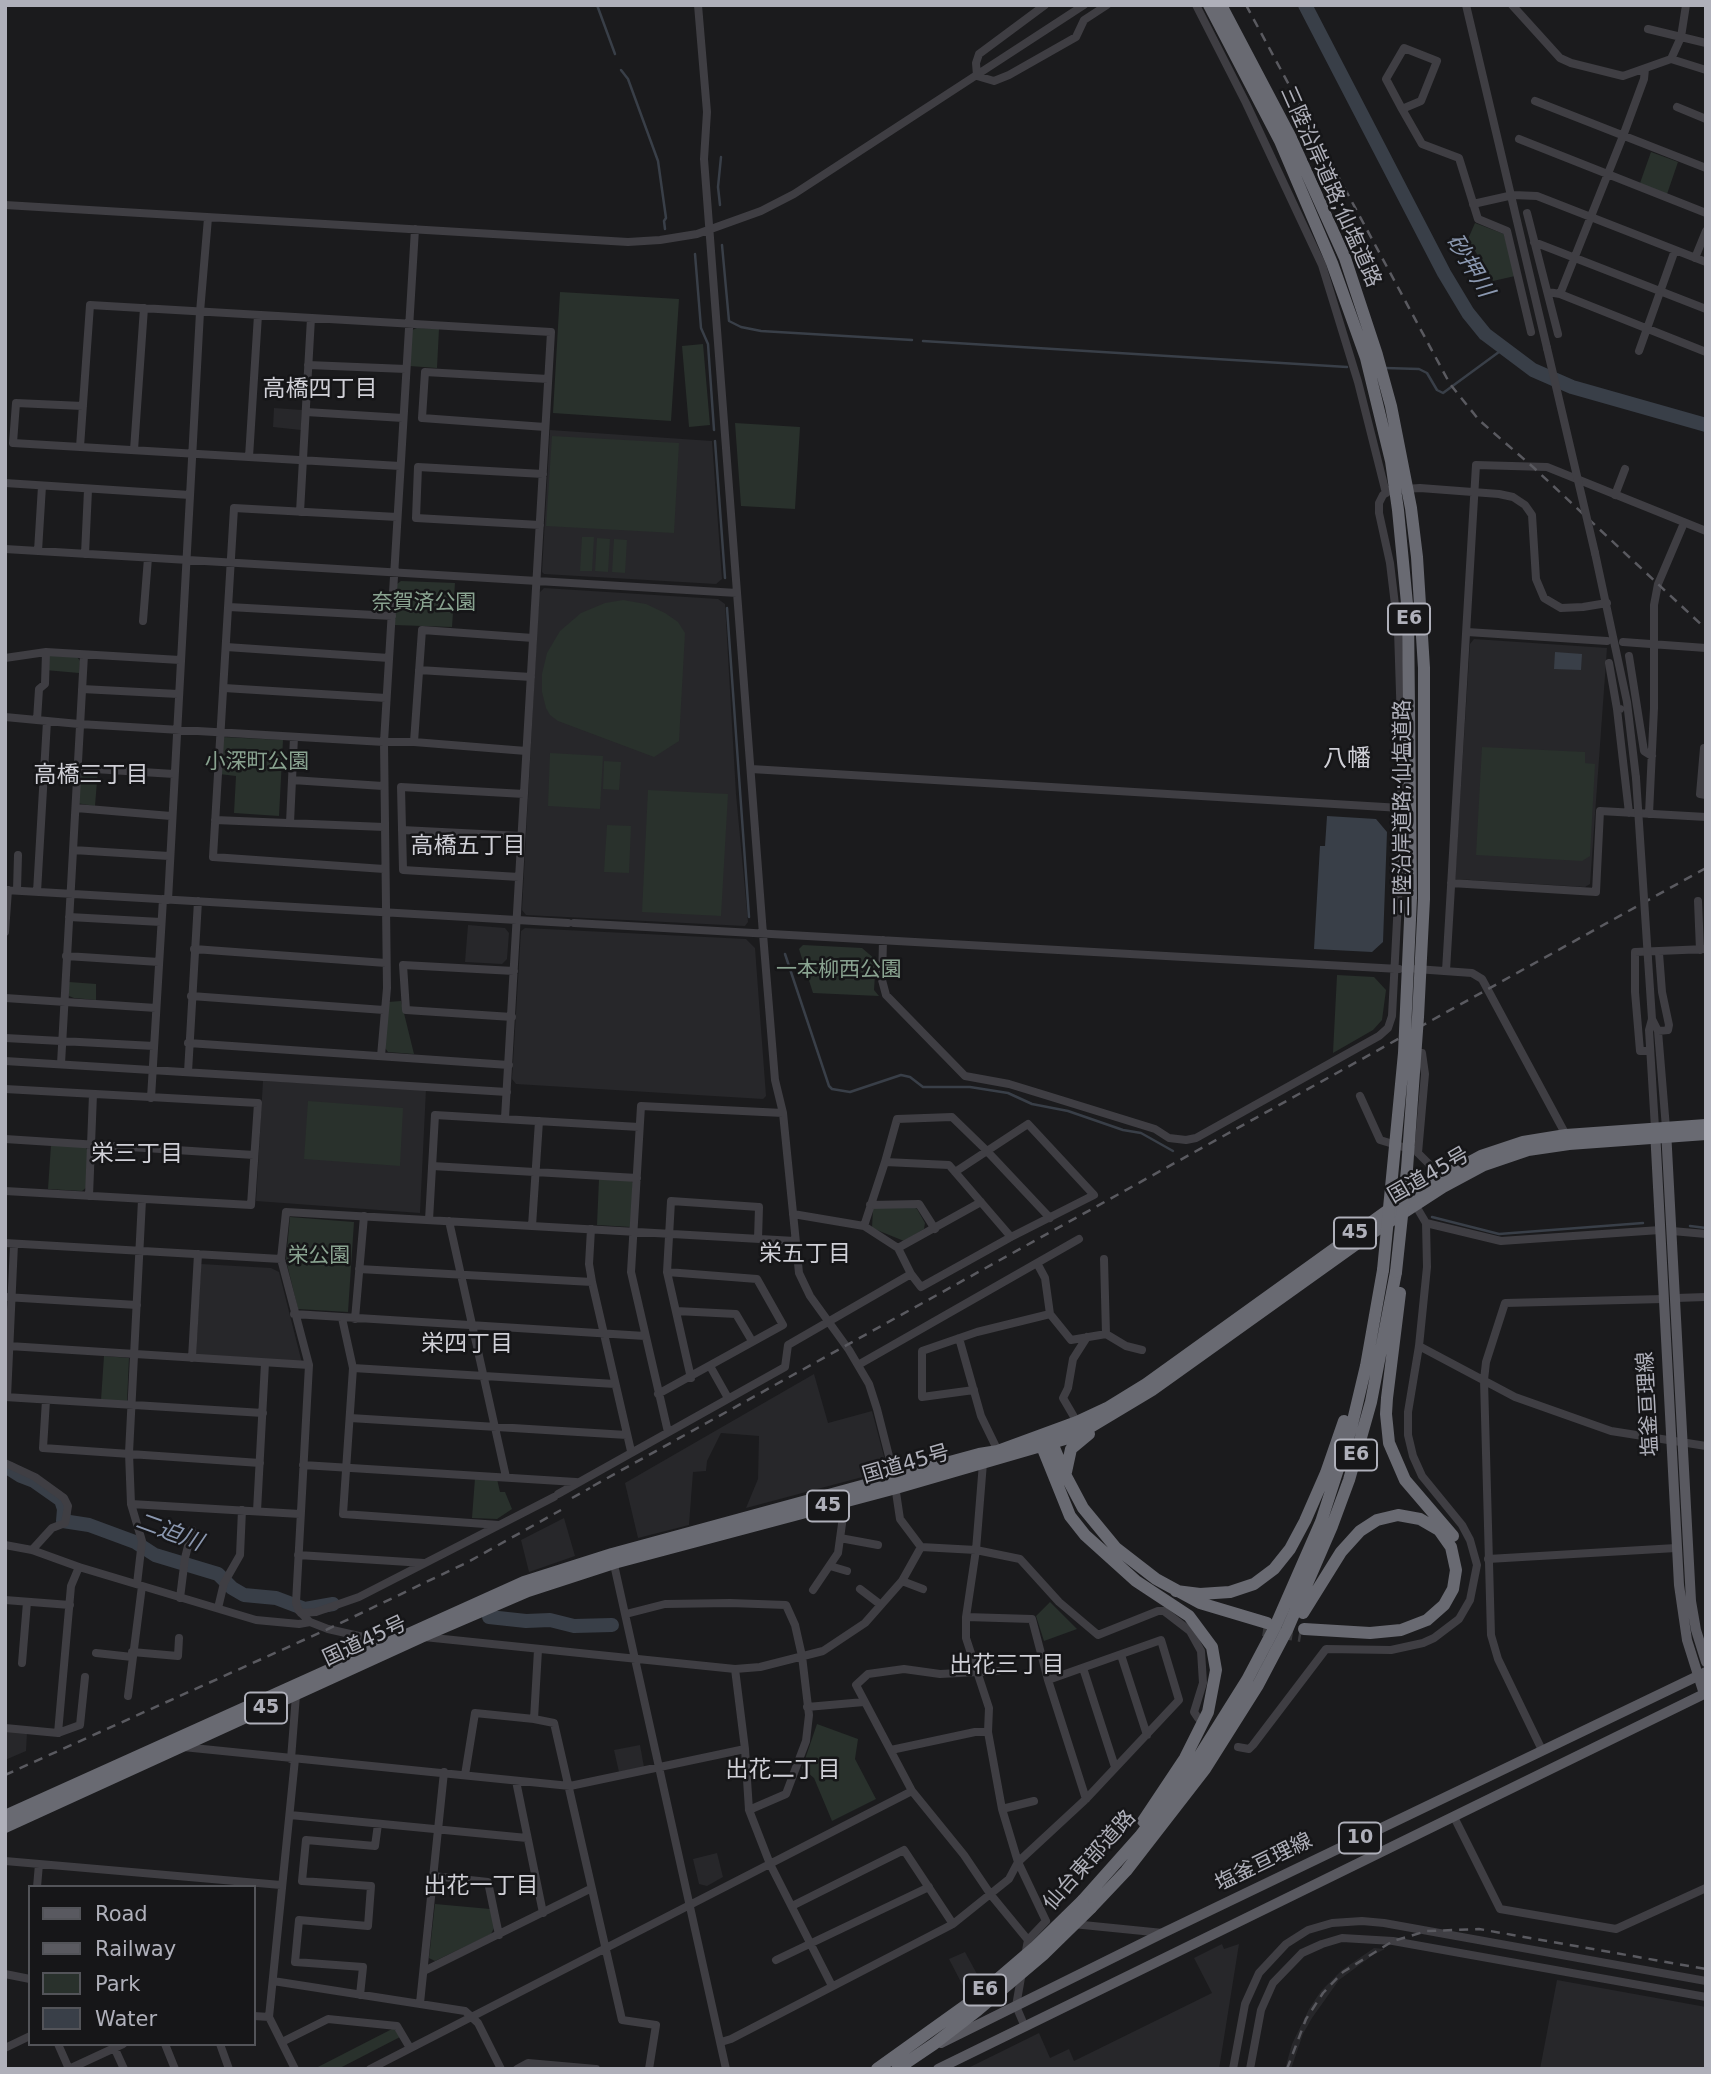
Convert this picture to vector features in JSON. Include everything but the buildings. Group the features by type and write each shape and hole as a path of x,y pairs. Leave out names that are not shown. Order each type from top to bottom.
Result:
{"highway":[{"name":"三陸沿岸道路;仙塩道路","path":"1209,5 1280,141 1332,262 1366,358 1391,461 1407,592 1411,898 1391,1272 1371,1402 1349,1480 1327,1539 1273,1627"},
{"name":"三陸沿岸道路;仙塩道路","path":"1222,5 1290,136 1345,258 1391,406 1411,508 1424,668 1425,793 1419,1004 1407,1169 1407,1222 1391,1272"},
{"name":"国道45号","path":"5,1827 296,1695 524,1582 895,1483 984,1463 1045,1440 1146,1384 1412,1200 1495,1161 1528,1150 1706,1125"},
{"name":"国道45号","path":"5,1816 387,1643 421,1637 528,1591 613,1559 845,1502 979,1454 1045,1440 1092,1426 1152,1390 1412,1200 1437,1178 1471,1160 1502,1148 1566,1135 1660,1132 1706,1134"},
{"path":"1176,1591 1216,1594 1243,1588 1275,1569 1290,1549 1316,1497 1342,1430 1391,1272"},
{"path":"1234,1724 1264,1685 1331,1566 1360,1531 1377,1520 1409,1516 1430,1524 1445,1538 1454,1557 1455,1580 1444,1605 1427,1620 1401,1630 1378,1633 1303,1633 1354,1640 1407,1636 1434,1625 1449,1610 1460,1592 1464,1570 1459,1548 1446,1525 1405,1480 1389,1443 1385,1415 1391,1272"},
{"path":"1066,1476 1071,1448 1117,1412"},
{"path":"1045,1440 1088,1516 1116,1548 1176,1591 1208,1606 1273,1627"},
{"path":"1045,1440 1070,1516 1085,1535 1136,1581 1189,1616 1212,1647 1216,1670 1212,1698 1185,1758 1087,1902"},
{"path":"1159,1595 1273,1627"},
{"name":"仙台東部道路","path":"877,2069 972,2001 1126,1871 1183,1799 1234,1724 1273,1627"},
{"name":"仙台東部道路","path":"897,2069 934,2045 1011,1983 1087,1902 1195,1763 1247,1680 1273,1627"}],"main road":[{"name":"塩釜亘理線","path":"938,2069 1705,1695 1683,1617 1676,1548 1660,1230 1660,1132"},
{"name":"塩釜亘理線","path":"1660,1132 1672,1231 1691,1601 1706,1662"},
{"name":"塩釜亘理線","path":"888,2069 1701,1674"}],"street":[{"path":"698,5 707,112 704,159 763,934 775,1080 783,1113 795,1241 801,1278 869,1384 895,1483 901,1519 921,1547"},
{"path":"977,76 976,63 979,54 1045,5"},
{"path":"5,205 628,242 660,240 710,230 761,211 794,194 1084,5"},
{"path":"977,76 994,82 1009,75 1076,37 1084,20 1107,5"},
{"path":"1196,5 1246,103 1322,265 1358,382 1386,493"},
{"path":"1466,5 1513,195 1607,603 1627,702 1636,778 1652,1018 1649,1030 1650,1051 1660,1132"},
{"path":"1512,5 1560,58 1571,63 1623,76 1671,60 1706,70"},
{"path":"1671,60 1681,37 1686,5"},
{"path":"1647,29 1706,43"},
{"path":"1402,110 1421,101 1437,61 1405,48 1386,79 1402,110 1422,144 1459,158 1478,219 1507,231 1531,332"},
{"path":"1560,294 1623,136 1644,79 1645,69"},
{"path":"1535,101 1706,168"},
{"path":"1677,107 1706,119"},
{"path":"1519,139 1706,213"},
{"path":"1473,204 1513,195 1536,196 1706,262"},
{"path":"1527,213 1558,334"},
{"path":"151,1098 161,922 166,900 169,856 200,312 208,218"},
{"path":"381,1056 386,963 384,742 415,229"},
{"path":"1695,258 1706,231"},
{"path":"1535,242 1706,309"},
{"path":"1639,351 1675,250"},
{"path":"1548,292 1560,294 1706,352"},
{"path":"80,447 90,305 551,332 505,1118"},
{"path":"134,450 144,308"},
{"path":"249,457 258,315"},
{"path":"300,512 311,318"},
{"path":"308,365 405,369"},
{"path":"545,427 422,418 425,372 548,379"},
{"path":"83,406 16,402 13,443 400,466"},
{"path":"306,412 403,418"},
{"path":"1446,971 1476,465 1547,467 1706,531"},
{"path":"540,525 416,518 418,467 543,474"},
{"path":"1615,495 1625,469"},
{"path":"5,483 190,495"},
{"path":"38,551 41,486"},
{"path":"883,940 882,980 886,995 965,1076 1021,1088 1155,1129 1169,1138 1186,1140 1209,1131 1379,1036 1388,1028 1392,1016 1402,755 1398,630 1379,503 1386,493 1390,490 1420,488 1513,497 1525,505 1532,515 1536,579 1549,603 1572,609 1607,603"},
{"path":"85,554 88,489"},
{"path":"384,869 213,857 234,508 397,517"},
{"path":"1649,814 1654,708 1654,605 1658,584 1684,523"},
{"path":"5,549 737,593"},
{"path":"143,621 148,558"},
{"path":"229,607 392,617"},
{"path":"414,742 422,631 533,638"},
{"path":"1466,632 1607,641"},
{"path":"1623,642 1706,648"},
{"path":"226,647 389,658"},
{"path":"5,658 46,652 180,660"},
{"path":"37,720 39,689 45,684 46,652"},
{"path":"61,1064 83,654"},
{"path":"1629,656 1644,751 1652,756"},
{"path":"1609,663 1619,709 1629,813"},
{"path":"419,670 531,677"},
{"path":"224,688 386,698"},
{"path":"82,689 178,694"},
{"path":"1637,707 1654,708"},
{"path":"5,717 79,724 414,742 526,751"},
{"path":"37,892 47,721"},
{"path":"290,823 295,737"},
{"path":"1706,748 1700,794 1706,795"},
{"path":"78,768 174,774"},
{"path":"751,769 1401,808"},
{"path":"292,780 383,786"},
{"path":"519,877 403,870 401,787 524,794"},
{"path":"76,808 171,816"},
{"path":"1451,883 1596,892 1600,811 1706,817"},
{"path":"215,820 384,827"},
{"path":"402,830 521,836"},
{"path":"73,850 169,856"},
{"path":"5,932 10,890 19,855"},
{"path":"10,890 1472,973 1482,979 1566,1135"},
{"path":"188,1072 198,901"},
{"path":"1650,1051 1640,1051 1635,952 1703,950 1698,901"},
{"path":"69,917 161,922"},
{"path":"194,950 386,963"},
{"path":"1658,1031 1668,1030 1669,1025 1662,992 1659,953"},
{"path":"66,956 159,962"},
{"path":"512,1017 406,1010 403,965 514,971"},
{"path":"191,996 384,1010"},
{"path":"5,998 156,1008"},
{"path":"1652,1018 1658,1031 1660,1132"},
{"path":"5,1038 154,1046"},
{"path":"188,1043 509,1065"},
{"path":"1419,1153 1425,1074 1422,1054"},
{"path":"5,1061 507,1093"},
{"path":"5,1089 258,1103 251,1205 5,1191"},
{"path":"89,1196 93,1094"},
{"path":"1360,1096 1380,1140 1419,1153 1437,1178"},
{"path":"668,1432 631,1272 641,1106 783,1113"},
{"path":"429,1220 435,1115 639,1127"},
{"path":"864,1226 897,1119 952,1118 1050,1218"},
{"path":"532,1226 539,1121"},
{"path":"793,1214 864,1226 898,1248 921,1287 1094,1195 1028,1124 955,1172"},
{"path":"5,1139 254,1155"},
{"path":"885,1162 949,1165 1011,1237"},
{"path":"432,1166 637,1178"},
{"path":"128,1696 141,1544 131,1504 129,1453 142,1200"},
{"path":"1238,1747 1249,1749 1253,1745 1326,1649 1391,1650 1423,1643 1454,1624 1466,1610 1470,1600 1477,1565 1470,1539 1462,1525 1422,1476 1410,1446 1408,1412 1419,1346 1427,1267 1426,1223 1412,1200"},
{"path":"691,1378 667,1272 671,1201 759,1207 758,1239"},
{"path":"898,1248 981,1202"},
{"path":"870,1205 919,1204 935,1229"},
{"path":"387,1643 328,1629 310,1622 299,1609 298,1555 309,1365 281,1259 286,1212 795,1241"},
{"path":"355,1319 363,1216"},
{"path":"449,1221 506,1477"},
{"path":"1426,1223 1501,1241 1660,1230"},
{"path":"592,1229 589,1264 592,1282 631,1451"},
{"path":"1672,1231 1706,1234"},
{"path":"858,1365 1079,1239"},
{"path":"262,1413 6,1397 10,1244 281,1259"},
{"path":"192,1358 198,1254"},
{"path":"1104,1259 1106,1334"},
{"path":"1037,1263 1045,1278 1051,1314 1071,1340 1106,1334 1126,1346 1142,1350"},
{"path":"359,1269 592,1282"},
{"path":"659,1394 783,1325 757,1279 667,1272"},
{"path":"299,1609 316,1612 359,1597 556,1496 631,1451 785,1367 788,1345 911,1274"},
{"path":"8,1297 137,1306"},
{"path":"1676,1298 1706,1297"},
{"path":"1542,1750 1498,1659 1491,1635 1483,1380 1486,1362 1505,1303 1663,1299"},
{"path":"676,1311 736,1314 752,1341"},
{"path":"294,1314 645,1336"},
{"path":"974,1390 922,1397 922,1351 959,1338 1051,1314"},
{"path":"342,1318 353,1368 343,1514 499,1525"},
{"path":"959,1338 981,1416 998,1451"},
{"path":"1077,1422 1063,1398 1068,1388 1073,1359 1087,1338"},
{"path":"9,1346 309,1365"},
{"path":"1419,1346 1515,1397 1611,1431 1706,1446"},
{"path":"257,1511 265,1363"},
{"path":"710,1366 728,1398"},
{"path":"353,1368 615,1384"},
{"path":"46,1400 43,1448 260,1462"},
{"path":"350,1418 627,1435"},
{"path":"984,1463 976,1550 965,1617 966,1638 989,1708 988,1732 1002,1809 1017,1862 1045,1921"},
{"path":"6,1465 35,1477 64,1498 68,1506 66,1520 52,1528 32,1550"},
{"path":"303,1465 577,1482"},
{"path":"813,1590 838,1553 845,1502"},
{"path":"131,1504 300,1514"},
{"path":"218,1608 225,1581 240,1555 242,1510"},
{"path":"180,1598 184,1561 192,1530"},
{"path":"840,1538 878,1545"},
{"path":"5,1545 32,1550 79,1567 256,1620 299,1624 310,1622"},
{"path":"921,1547 976,1550 1020,1559 1059,1602 1098,1635 1161,1610 1183,1624 1202,1650 1203,1683 1194,1713 1198,1718"},
{"path":"421,1637 735,1669 760,1667 823,1651 865,1623 902,1581 921,1547"},
{"path":"1488,1559 1676,1548"},
{"path":"298,1555 427,1563"},
{"path":"613,1559 726,2069"},
{"path":"830,1566 847,1571"},
{"path":"58,1734 71,1586 79,1567"},
{"path":"902,1581 923,1589"},
{"path":"860,1589 881,1605"},
{"path":"5,1600 70,1605"},
{"path":"22,1663 27,1602"},
{"path":"626,1614 665,1604 786,1605 796,1625 802,1656 809,1715 806,1741 786,1794 749,1810"},
{"path":"965,1617 1032,1619 1048,1680 1086,1799"},
{"path":"96,1653 178,1656 179,1638"},
{"path":"721,2042 953,1924 1009,1880 1017,1862 1086,1799 1179,1700 1161,1640 1048,1680"},
{"path":"534,1719 538,1650"},
{"path":"1121,1655 1147,1735"},
{"path":"1083,1668 1115,1767"},
{"path":"735,1669 749,1810 770,1864 832,1986"},
{"path":"998,1671 940,1674 904,1669 868,1674 856,1685 912,1791 964,1854 991,1895 1028,1940"},
{"path":"5,1728 58,1734 80,1725 85,1677"},
{"path":"295,2069 269,2017 290,1815 296,1695"},
{"path":"807,1707 864,1702"},
{"path":"465,1775 475,1713 554,1723 622,2020 656,2025 649,2069"},
{"path":"891,1750 975,1732 988,1732"},
{"path":"180,1747 570,1786 745,1749"},
{"path":"420,2003 444,1772"},
{"path":"516,1781 543,1913"},
{"path":"370,2069 912,1791"},
{"path":"1002,1809 1034,1801"},
{"path":"290,1815 527,1838"},
{"path":"1454,1817 1500,1909 1616,1929 1706,1888"},
{"path":"360,1995 363,1967 295,1962 299,1920 368,1926 371,1886 302,1881 306,1840 375,1846 378,1824"},
{"path":"792,1906 904,1850 953,1924"},
{"path":"5,1861 281,1885"},
{"path":"37,1885 39,1864"},
{"path":"433,1876 488,1882 499,1936"},
{"path":"776,1960 929,1888"},
{"path":"424,1971 590,1889"},
{"path":"1045,1921 1164,1933"},
{"path":"1025,2028 1016,2006 1028,1940 1045,1921"},
{"path":"1233,2069 1245,2004 1259,1973 1286,1944 1308,1930 1332,1923 1384,1923 1706,1981"},
{"path":"1250,2069 1261,2010 1273,1983 1302,1953 1342,1938 1393,1941 1706,1997"},
{"path":"5,1974 28,1979"},
{"path":"273,1981 465,2011 474,2016 501,2069"},
{"path":"256,2016 269,2017"},
{"path":"282,2042 328,2019 397,2026 410,2048"},
{"path":"5,2048 28,2037"},
{"path":"59,2046 69,2069 119,2046 124,2069"},
{"path":"165,2046 175,2069"},
{"path":"221,2046 229,2069"},
{"path":"517,2069 528,2063 596,2069"}],"shaded area":[{"path":"274,408 302,410 301,430 273,427"},
{"path":"550,430 712,441 722,579 716,584 544,574"},
{"path":"544,588 718,599 725,604 736,794 748,922 745,926 526,915 522,910 539,593"},
{"path":"1474,639 1607,648 1590,884 1585,887 1455,879 1470,644"},
{"path":"468,925 505,928 509,933 507,959 502,964 465,962"},
{"path":"525,928 746,939 755,948 766,1096 763,1099 516,1084 512,1079 521,931"},
{"path":"263,1081 426,1089 420,1213 256,1201"},
{"path":"201,1264 271,1268 279,1272 302,1363 196,1356"},
{"path":"814,1374 828,1423 872,1411 887,1468 885,1471 746,1508 758,1479 759,1436 721,1433 707,1461 706,1471 693,1472 689,1525 638,1538 625,1483"},
{"path":"564,1518 575,1556 529,1572 521,1540"},
{"path":"5,1731 27,1733 26,1751 5,1760"},
{"path":"640,1745 644,1767 619,1772 614,1750"},
{"path":"717,1853 723,1877 707,1886 699,1884 693,1859"},
{"path":"1222,1944 1224,1949 1239,1944 1219,2069 966,2069 1039,2033 1050,2058 1069,2049 1074,2061 1212,1993 1194,1958"},
{"path":"1374,1948 1385,1949 1339,1980 1303,2034 1291,2069 1285,2069 1292,2044 1321,1991 1342,1970"},
{"path":"965,1952 977,1974 963,1986 949,1959"},
{"path":"1557,1980 1706,2007 1706,2069 1540,2069"}],"green space":[{"path":"1651,152 1678,162 1666,197 1639,186"},
{"path":"1475,223 1504,234 1515,276 1493,281 1468,239"},
{"path":"560,292 679,299 671,421 553,413"},
{"path":"439,329 437,368 410,366 412,330"},
{"path":"703,344 710,425 689,427 682,346"},
{"path":"735,423 800,427 795,509 741,506"},
{"path":"552,436 679,443 674,533 546,526"},
{"path":"582,537 594,537 592,571 580,571"},
{"path":"597,538 610,539 608,572 595,571"},
{"path":"614,539 627,540 625,573 612,572"},
{"name":"奈賀済公園","path":"401,581 455,583 452,627 394,625 397,584"},
{"path":"623,600 646,604 665,613 678,622 685,633 679,741 654,757 558,721 546,708 542,692 542,674 547,653 560,631 581,613 605,603"},
{"path":"46,652 75,654 80,661 79,673 45,670"},
{"name":"小深町公園","path":"222,737 283,740 279,816 234,813 236,776 219,774"},
{"path":"1482,747 1585,752 1585,763 1595,764 1590,856 1582,861 1476,855"},
{"path":"550,753 603,756 600,809 548,806"},
{"path":"604,761 621,762 619,790 603,789"},
{"path":"80,768 98,769 95,806 76,803"},
{"path":"648,790 728,794 721,916 642,912"},
{"path":"607,825 631,826 629,873 604,872"},
{"name":"一本柳西公園","path":"803,945 862,948 876,960 874,990 879,996 813,993 799,949"},
{"path":"1337,975 1374,977 1386,990 1382,1020 1373,1030 1333,1053"},
{"path":"69,982 96,984 96,1000 69,996"},
{"path":"401,1001 414,1054 388,1052 385,1048 388,1002"},
{"path":"308,1101 403,1108 400,1166 304,1159"},
{"path":"51,1145 85,1147 89,1152 87,1187 82,1191 48,1189"},
{"path":"599,1179 633,1183 631,1227 597,1225"},
{"path":"913,1207 925,1223 924,1229 904,1241 872,1228 873,1208"},
{"name":"栄公園","path":"290,1217 354,1222 348,1312 298,1309 286,1260"},
{"path":"104,1356 129,1358 127,1402 101,1400"},
{"path":"475,1478 497,1479 500,1492 505,1492 512,1509 497,1519 472,1518"},
{"path":"1050,1602 1077,1629 1044,1641 1036,1616"},
{"path":"817,1724 858,1739 855,1759 876,1799 832,1821 814,1778 802,1768"},
{"path":"435,1904 490,1909 495,1926 491,1934 435,1961 429,1958"},
{"path":"394,2028 400,2037 338,2069 314,2069"}],"water":[{"path":"1555,652 1582,654 1581,670 1554,669"},
{"path":"1327,816 1376,819 1387,832 1383,942 1372,952 1314,949 1320,846 1325,846"}],"waterway":[{"path":"597,5 615,54"},
{"name":"砂押川","path":"1305,5 1444,273 1468,313 1485,334 1533,370 1572,387 1706,425"},
{"path":"621,70 628,79 658,161 666,218 665,229"},
{"path":"720,205 718,187 721,157"},
{"path":"722,245 729,321 741,327 761,331 912,340"},
{"path":"695,254 701,328 708,344 714,430"},
{"path":"923,341 1347,367"},
{"path":"1385,368 1419,369 1427,373 1437,390 1443,393 1503,349"},
{"path":"715,441 725,578"},
{"path":"727,608 749,917"},
{"path":"785,954 832,1089 850,1092 901,1075 910,1077 923,1087 970,1087 1008,1093 1032,1104 1068,1111 1123,1130 1141,1133 1173,1151"},
{"path":"1432,1217 1499,1234 1643,1223"},
{"path":"1690,1226 1706,1228"},
{"name":"二迫川","path":"10,1469 34,1481 61,1500 64,1509 63,1521 89,1525 135,1542 155,1555 218,1574 244,1595 276,1598 305,1609 333,1604"},
{"name":"二迫川","path":"489,1617 526,1621 550,1620 574,1626 612,1625"}],"tunnel":[{"path":"1263,1630 1301,1636"}],"railway":[{"path":"1246,5 1450,384 1479,420 1706,629"},
{"path":"593,1486 1706,868"},
{"path":"572,1498 590,1488"},
{"path":"5,1775 328,1629 468,1562 561,1510"},
{"path":"1287,2069 1306,2019 1323,1993 1343,1972 1393,1941 1427,1931 1479,1929 1706,1969"}],"district":[{"name":"高橋四丁目","path":"320,390"},
{"name":"八幡","path":"1347,760"},
{"name":"高橋三丁目","path":"91,776"},
{"name":"高橋五丁目","path":"468,847"},
{"name":"栄三丁目","path":"137,1155"},
{"name":"栄五丁目","path":"805,1255"},
{"name":"栄四丁目","path":"467,1345"},
{"name":"出花三丁目","path":"1007,1666"},
{"name":"出花二丁目","path":"783,1771"},
{"name":"出花一丁目","path":"481,1887"}]}
